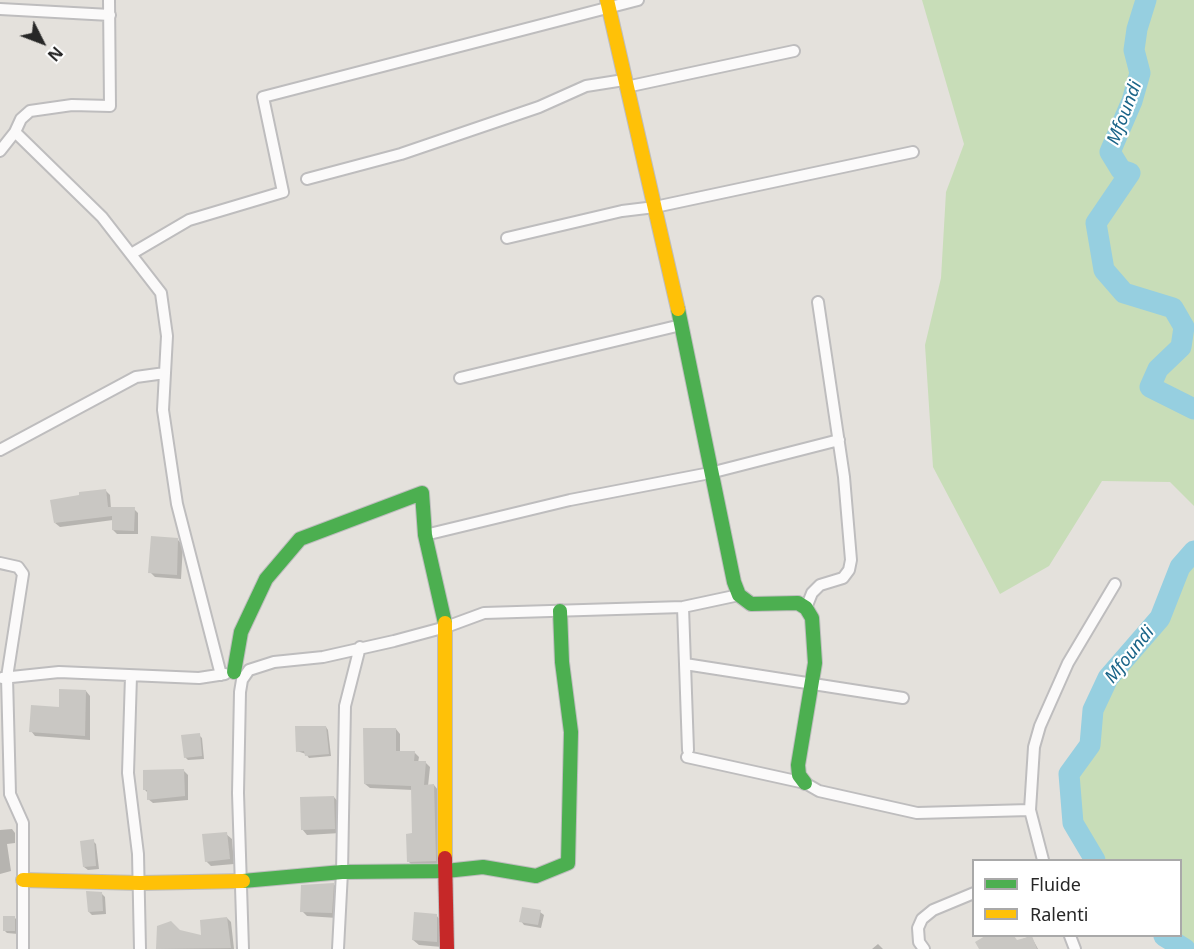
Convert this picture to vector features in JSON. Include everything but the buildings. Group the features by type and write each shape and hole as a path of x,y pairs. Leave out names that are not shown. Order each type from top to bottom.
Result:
{"street":[{"path":"0,151 15,132 21,119 30,111 72,105 110,106 109,0"},
{"path":"131,254 189,220 283,192 263,97 608,3 638,0"},
{"path":"608,3 681,325 710,473 739,595 751,604 798,603 806,608 812,618 815,663 798,765 799,775 805,783"},
{"path":"0,9 110,15"},
{"path":"307,179 400,154 539,107 586,86 625,84 794,51"},
{"path":"15,132 102,217 161,292 167,336 164,410 177,504 227,674"},
{"path":"507,238 622,211 655,207 913,152"},
{"path":"806,608 812,593 820,585 843,578 849,570 851,560 839,440 818,302"},
{"path":"460,378 681,325"},
{"path":"0,450 136,377 165,373"},
{"path":"425,535 570,500 710,473 839,440"},
{"path":"227,674 241,632 266,579 300,539 422,493 425,535 446,627 447,949"},
{"path":"0,563 18,567 23,574 4,678 5,793 23,823 23,949"},
{"path":"1042,859 1030,810 1034,747 1040,726 1068,663 1115,584"},
{"path":"4,678 59,672 199,678 249,670 274,662 323,657 446,627 484,613 684,607 739,595"},
{"path":"684,607 687,754 805,783 819,791 917,813 1030,810"},
{"path":"23,880 140,883 241,881 342,872 446,871 483,867 536,876 568,862 572,732 562,662 560,611"},
{"path":"338,949 345,706 360,647"},
{"path":"685,664 903,698"},
{"path":"243,949 240,692 242,680 249,670"},
{"path":"131,676 128,773 140,883 140,949"},
{"path":"924,949 920,942 918,928 922,919 933,910 972,894"}],"green space":[{"path":"922,0 1194,0 1194,506 1170,482 1102,481 1049,566 1000,594 933,467 925,345 941,278 946,192 964,144"},
{"path":"1194,551 1194,949 1185,949 1166,937 1182,937 1182,859 1094,859 1073,823 1069,774 1090,745 1093,710 1108,678 1160,618 1180,567"}],"waterway":[{"name":"Mfoundi","path":"1146,0 1137,29 1134,50 1140,73 1132,101 1110,152 1121,170 1130,173 1096,223 1104,270 1124,293 1173,308 1184,327 1181,347 1158,369 1150,387 1194,409"},
{"name":"Mfoundi","path":"1094,859 1073,823 1069,774 1090,745 1093,710 1108,678 1160,618 1180,567 1194,551"},
{"name":"Mfoundi","path":"1166,937 1185,949"}],"traffic: fast":[{"path":"678,309 734,582 739,595 751,604 798,603 806,608 812,618 815,663 798,765 799,775 805,783"},
{"path":"234,672 241,632 266,579 300,539 422,493 425,535 445,623"},
{"path":"243,881 342,872 446,871 483,867 536,876 568,863 571,732 562,662 560,611"}],"traffic: slow":[{"path":"607,0 678,309"},
{"path":"445,623 445,858"},
{"path":"23,880 140,883 243,881"}],"traffic: jam":[{"path":"445,858 447,949"}]}
